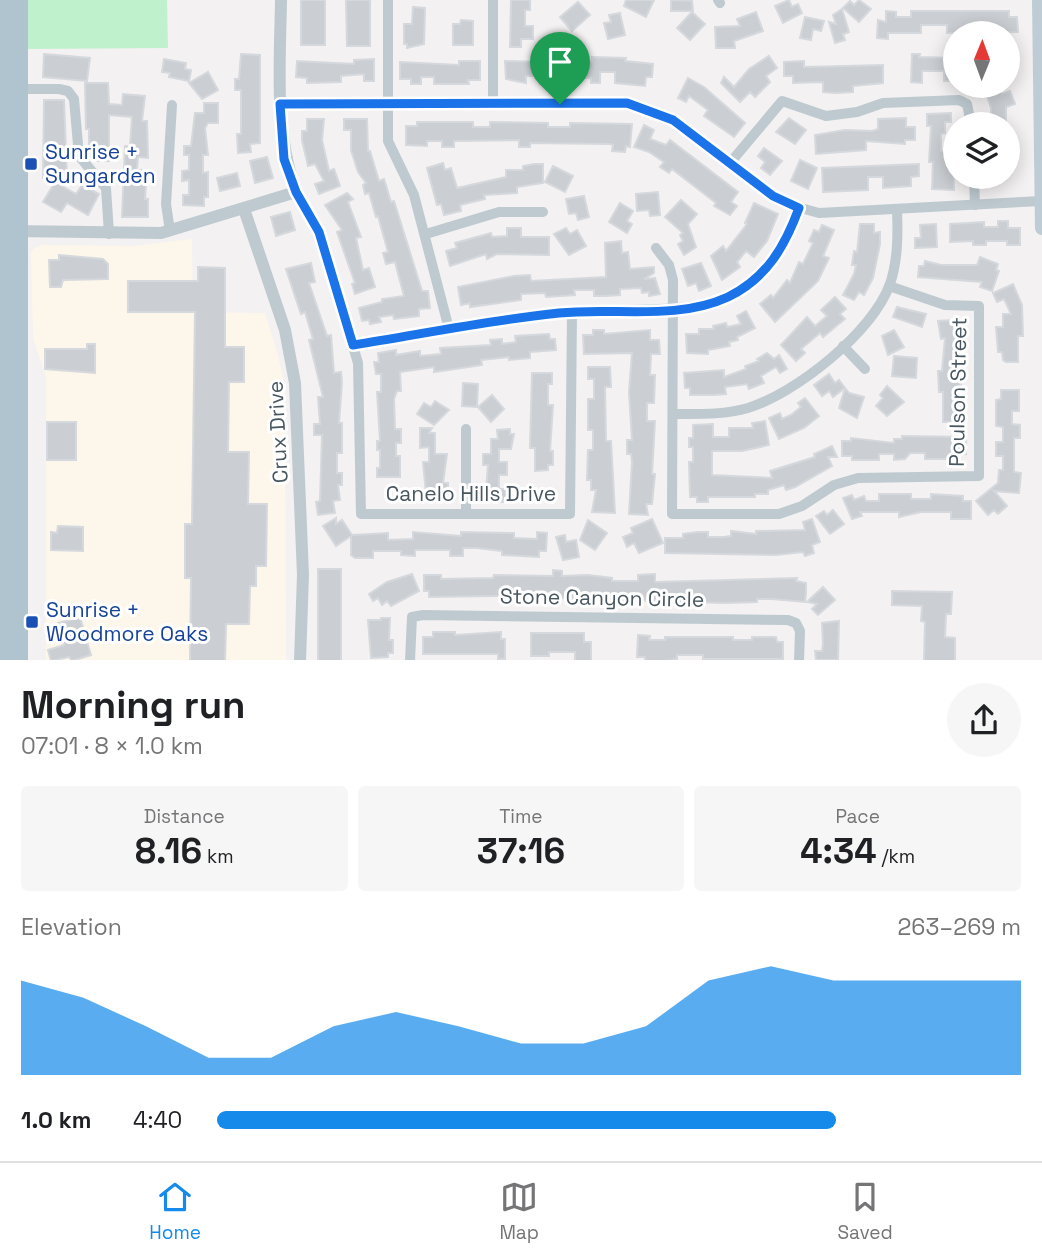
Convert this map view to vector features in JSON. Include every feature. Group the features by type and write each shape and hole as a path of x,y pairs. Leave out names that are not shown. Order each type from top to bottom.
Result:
{"main road":[{"path":"5,0 3,44 20,660"},
{"path":"5,660 3,479 9,231 20,89 20,0"},
{"path":"1039,0 1042,228"}],"street":[{"name":"Canelo Hills Drive","path":"281,0 280,104 284,159 296,192 319,232 353,345 360,379 361,514 570,513 572,312"},
{"path":"388,0 388,141 414,195 449,329"},
{"path":"493,0 493,104"},
{"path":"20,89 59,89 68,91 74,99 79,156 106,188 109,234"},
{"path":"730,163 782,101 827,116 891,102 959,100 967,104 969,112"},
{"path":"280,104 635,105 673,120 773,196 799,208 838,214 1041,201"},
{"path":"170,231 166,204 172,105"},
{"path":"974,189 975,205"},
{"path":"9,231 109,234 170,231 296,192"},
{"path":"353,345 572,312 673,310 718,301 753,281 779,252 799,208"},
{"name":"Crux Drive","path":"244,209 285,330 295,383 303,575 300,660"},
{"path":"673,414 731,412 773,398 799,382 842,346 873,312 889,286 896,258 897,209"},
{"path":"426,234 499,212 544,212"},
{"name":"Poulson Street","path":"656,248 666,260 672,276 672,514 779,514 802,506 834,485 858,478 979,476 979,306 945,304 889,286"},
{"path":"842,346 865,369"},
{"path":"466,429 466,513"},
{"name":"Stone Canyon Circle","path":"410,660 412,617 423,615 788,620 796,623 800,631 799,660"}],"shaded area":[{"path":"192,239 193,312 265,313 278,355 285,388 286,660 46,660 46,377 33,338 31,253 41,245 133,246"}],"green space":[{"path":"27,0 167,0 168,48 28,49"}],"building":[{"path":"301,0 325,0 325,45 301,45"},
{"path":"346,0 370,0 370,46 347,46"},
{"path":"511,0 530,0 530,10 525,10 525,26 533,26 533,39 521,39 521,47 510,47"},
{"path":"626,0 654,0 646,17 624,6"},
{"path":"671,0 692,1 693,11 671,11"},
{"path":"789,0 792,7 798,4 802,13 783,23 775,6"},
{"path":"859,0 871,9 859,22 843,8 850,1 854,5"},
{"path":"578,2 590,15 572,31 560,17"},
{"path":"413,7 425,8 424,44 407,48 407,44 404,44 404,24 412,24"},
{"path":"842,9 849,32 843,34 845,40 835,43 829,22 836,24 833,15"},
{"path":"886,11 896,12 896,17 911,17 911,11 1009,11 1009,17 1017,17 1017,21 943,21 943,25 921,25 921,33 888,33 888,39 877,38 878,20 886,22"},
{"path":"692,12 705,24 690,40 677,28"},
{"path":"756,12 763,31 734,41 735,48 716,48 715,27 740,26 737,19"},
{"path":"620,13 625,35 608,39 604,23 611,22 609,15"},
{"path":"805,17 824,21 821,31 813,29 811,40 800,38"},
{"path":"461,20 473,21 473,45 453,45 453,24 460,24"},
{"path":"44,54 90,58 87,81 43,77"},
{"path":"241,54 260,55 260,143 250,144 251,152 238,153 241,90 235,90 235,79 239,79"},
{"path":"912,54 920,54 919,57 943,58 943,71 922,71 922,83 911,82"},
{"path":"769,56 777,68 766,76 770,82 755,97 750,92 740,102 721,83 724,77 734,87 749,69"},
{"path":"592,57 626,58 625,61 653,64 652,77 646,77 645,86 615,83 615,72 600,72 600,83 591,83 591,78 577,78 577,82 540,84 540,76 526,76 526,83 506,79 505,61 544,62 544,59 551,59 551,66 565,65 565,60 592,62"},
{"path":"164,59 186,63 185,69 191,70 189,81 169,77 170,73 162,72"},
{"path":"374,59 374,81 364,81 364,74 341,76 341,82 307,83 307,78 296,77 297,61 354,64 354,60"},
{"path":"459,61 480,61 480,80 468,80 469,84 434,84 434,77 421,77 421,84 411,84 411,79 400,79 400,62 459,65"},
{"path":"804,61 804,67 883,65 883,83 853,86 853,92 835,93 823,92 823,82 793,83 793,76 784,76 784,62"},
{"path":"208,72 218,90 202,99 189,83"},
{"path":"688,78 704,87 745,123 734,137 704,116 708,110 689,96 686,102 678,98"},
{"path":"85,83 108,83 109,104 122,105 123,94 145,96 142,121 147,121 148,158 138,157 137,170 147,170 145,199 148,199 148,217 122,217 125,146 130,146 132,117 109,115 109,161 93,161 89,156 89,129 86,129"},
{"path":"988,98 1013,98 1015,104 1006,107 1006,112 991,112"},
{"path":"44,100 64,100 67,178 43,178"},
{"path":"204,103 218,103 218,123 208,123 205,128 208,155 203,155 203,173 208,172 208,197 204,197 204,206 183,205 183,195 189,195 189,180 182,181 182,171 189,170 189,155 184,155 184,146 191,146 195,113 204,113"},
{"path":"943,113 943,189 954,190 932,189 933,162 929,162 931,126 927,126 927,114"},
{"path":"789,118 806,130 795,144 776,132"},
{"path":"906,118 906,127 915,127 915,140 905,140 905,144 866,141 866,150 816,154 815,135 845,130 872,131 878,129 878,119"},
{"path":"307,119 324,119 322,140 329,171 334,169 340,186 319,194 315,184 324,181 315,164 308,166 302,140 302,131 307,131"},
{"path":"344,119 367,119 368,151 379,181 384,179 391,202 394,201 422,291 428,291 430,308 419,309 419,316 394,319 393,315 379,317 381,322 370,324 369,320 362,321 359,308 382,302 382,299 404,296 395,262 386,264 383,253 388,252 378,216 376,217 369,193 365,194 363,185 366,183 358,172 351,150 351,130 344,130"},
{"path":"417,122 473,122 473,127 490,127 490,122 548,123 548,127 570,127 570,123 632,124 630,147 626,146 625,152 612,151 613,145 610,144 530,143 530,147 519,147 519,140 454,141 454,147 442,147 442,141 427,141 427,146 406,145 406,126 417,126"},
{"path":"644,125 654,130 650,139 666,145 670,140 738,192 731,202 737,206 730,215 714,206 716,203 672,169 669,173 660,167 664,162 649,152 634,147"},
{"path":"764,148 782,161 770,175 761,168 765,162 758,156"},
{"path":"267,157 273,178 255,183 250,161"},
{"path":"800,160 817,168 808,189 791,181"},
{"path":"443,163 445,170 451,168 457,188 506,177 506,170 523,170 523,166 534,164 543,164 543,183 517,187 517,193 484,195 485,199 460,205 461,211 444,215 441,204 437,205 427,168"},
{"path":"919,164 919,176 911,177 911,186 883,188 883,177 868,177 868,190 823,192 822,168"},
{"path":"553,166 573,176 565,192 545,182"},
{"path":"237,173 240,186 220,191 217,178"},
{"path":"55,182 76,194 82,185 99,194 88,215 67,203 61,212 43,202"},
{"path":"658,192 660,215 650,216 649,210 637,211 636,194"},
{"path":"347,193 353,199 348,202 361,237 356,238 363,270 369,268 375,287 355,294 352,284 355,283 337,232 342,230 325,205"},
{"path":"584,196 589,217 578,220 576,213 569,214 566,199"},
{"path":"681,200 697,214 688,224 696,247 684,255 678,244 683,241 680,235 683,233 665,217"},
{"path":"620,203 633,211 627,221 632,224 627,233 609,222"},
{"path":"754,203 778,214 767,241 754,257 746,251 737,262 740,267 722,280 711,256 723,246 726,251 747,224 745,223"},
{"path":"290,212 295,230 276,236 271,217"},
{"path":"998,221 1008,221 1008,228 1020,228 1020,245 1007,245 1007,241 986,241 986,245 973,245 973,241 950,242 950,224 984,222 984,227 998,227"},
{"path":"860,224 874,224 874,233 880,232 880,244 873,278 864,295 859,292 854,300 843,295 854,274 856,265 852,265 854,251 857,252"},
{"path":"936,224 937,247 915,248 915,238 921,238 920,225"},
{"path":"822,225 834,230 823,256 829,258 818,281 775,322 760,304 771,295 773,298 787,280 790,283 799,262 803,264 813,243 809,241 814,230 819,232"},
{"path":"507,228 521,228 521,237 549,237 549,255 497,254 487,259 486,254 450,266 446,251 457,248 455,243 491,233 492,237 507,236"},
{"path":"566,228 570,234 577,230 586,246 569,255 554,234"},
{"path":"621,241 622,253 628,252 630,269 654,267 654,273 644,279 655,278 660,294 649,296 649,292 642,293 641,288 620,289 620,295 605,296 594,296 594,290 574,290 575,295 546,297 545,293 521,294 521,300 470,307 470,303 461,305 458,287 514,276 530,275 531,281 606,277 605,243"},
{"path":"59,255 103,259 108,264 108,279 63,280 61,287 50,287 49,260 59,260"},
{"path":"980,257 998,264 996,270 999,271 992,291 980,287 982,282 918,277 919,266 924,266 925,261 941,265 977,265"},
{"path":"311,263 315,282 309,283 327,336 331,335 334,373 341,372 342,382 339,423 342,423 342,453 337,453 337,473 342,473 342,485 338,485 340,500 333,501 335,513 318,515 316,502 320,501 322,435 314,435 314,424 320,424 318,397 323,397 309,340 313,339 305,312 301,314 286,269"},
{"path":"701,263 711,286 699,291 696,283 688,286 682,269"},
{"path":"198,267 225,268 225,347 244,347 244,382 229,382 228,452 249,452 248,504 267,504 266,566 256,566 256,586 250,586 249,624 226,624 225,660 190,660 191,578 185,578 185,524 192,524 195,312 128,312 128,281 198,281"},
{"path":"1013,284 1022,305 1023,336 1018,336 1018,362 1006,362 1002,352 998,352 996,327 1003,327 1003,314 1011,314 1004,299 997,302 993,293"},
{"path":"835,297 846,309 840,314 845,319 823,337 820,333 801,349 805,353 796,361 781,345 807,317 815,326 827,316 821,310"},
{"path":"897,307 926,314 922,327 893,317"},
{"path":"746,311 755,328 737,337 738,340 729,342 730,346 708,350 708,354 687,353 686,334 699,334 699,329 714,329 713,326 726,323 727,327 741,324 737,316"},
{"path":"954,320 954,329 961,329 961,359 955,358 954,371 957,371 957,380 961,380 961,392 958,392 958,414 954,414 954,422 943,422 943,392 939,392 938,371 942,371 945,338 941,339 938,321"},
{"path":"593,330 604,330 604,334 650,330 650,340 659,340 660,354 651,354 650,375 655,375 654,403 647,403 647,421 655,421 652,474 655,474 652,504 646,504 648,515 629,514 632,462 631,454 627,454 627,440 632,440 629,392 632,353 584,354 583,335 593,335"},
{"path":"894,330 904,347 888,355 882,336"},
{"path":"549,334 550,339 555,339 556,350 530,352 530,358 481,360 482,365 434,372 434,367 400,372 401,391 397,391 394,399 395,429 401,429 401,443 396,443 396,456 400,456 400,477 377,477 380,450 377,450 377,441 380,441 377,392 381,392 381,374 376,374 374,362 379,362 378,353 396,350 396,355 420,351 420,356 441,354 440,348 491,345 490,340 502,339 502,344 516,342 515,336"},
{"path":"87,344 95,344 95,373 45,369 45,349 87,349"},
{"path":"767,353 774,359 779,355 787,369 780,373 776,367 761,376 764,383 749,389 747,384 725,387 726,394 714,395 690,395 690,388 685,388 684,373 724,370 724,377 746,369 745,366 759,361 757,359"},
{"path":"894,356 917,358 916,378 892,376"},
{"path":"588,367 610,367 611,387 605,387 606,441 611,441 615,513 592,512 596,490 591,490 591,480 587,480 588,450 593,450 593,430 588,430 588,399 594,399 594,379 588,379"},
{"path":"532,373 552,373 552,384 548,384 548,405 553,405 550,451 553,451 553,465 548,465 548,470 535,471 535,448 530,448"},
{"path":"829,374 835,383 839,380 845,388 833,397 829,391 822,396 814,385"},
{"path":"463,383 478,384 477,407 462,406"},
{"path":"887,386 904,402 887,416 876,406 883,398 880,395"},
{"path":"845,388 849,393 864,397 857,418 839,408"},
{"path":"1001,390 1019,390 1019,411 1012,411 1012,424 1020,425 1020,438 1014,438 1014,472 1021,473 1019,493 994,491 1007,506 998,514 994,510 988,515 976,501 998,483 999,470 1003,470 1003,456 996,456 996,442 1003,442 1003,427 996,426 996,400 1001,399"},
{"path":"492,395 504,409 491,422 478,407"},
{"path":"805,398 819,416 804,428 779,439 769,418 780,413 782,419 791,415 801,407 798,403"},
{"path":"435,401 449,410 434,425 417,414 424,403 431,407"},
{"path":"765,421 769,445 742,451 712,451 712,475 772,478 770,471 815,457 814,454 832,446 837,457 828,457 832,466 795,487 786,490 784,485 768,490 768,494 755,494 755,497 708,497 708,502 697,502 697,497 690,497 689,462 693,462 693,447 689,447 689,438 693,438 693,425 713,424 713,437 729,437 729,428 753,428 752,423"},
{"path":"47,422 76,422 76,460 47,460"},
{"path":"420,428 432,428 429,433 435,433 435,454 447,454 443,483 448,483 448,494 441,494 441,502 429,502 429,494 426,494 423,462 429,462 429,447 420,448"},
{"path":"510,429 510,434 514,434 511,449 499,449 499,462 507,462 507,475 499,475 499,489 507,489 506,502 490,502 490,490 486,490 488,465 483,465 483,454 491,454 491,439 498,439 497,430"},
{"path":"902,436 966,437 966,454 957,455 957,459 925,459 925,453 910,453 905,459 894,460 894,454 879,454 879,460 852,460 852,456 842,456 842,441 851,441 851,438 894,443 894,439 902,439"},
{"path":"879,494 911,494 911,499 931,499 931,494 963,496 963,501 971,501 971,519 951,519 951,512 921,512 899,517 899,512 860,512 862,516 852,519 843,498 852,495 854,500 864,496 866,501 879,501"},
{"path":"833,510 844,524 830,534 816,516 824,511 827,515"},
{"path":"336,518 336,524 342,520 352,535 388,533 388,540 413,539 413,532 461,536 461,532 514,533 514,538 537,539 537,532 547,533 546,551 539,551 539,557 502,555 502,551 477,548 463,548 463,556 450,556 450,550 415,550 415,556 401,555 401,551 373,551 373,558 355,558 351,555 351,536 336,546 323,526"},
{"path":"652,519 663,543 639,553 634,543 627,547 623,537 633,533 631,528"},
{"path":"812,519 820,542 812,545 814,553 805,556 803,552 776,555 665,553 665,538 683,538 683,534 698,532 708,532 708,537 724,537 731,536 731,531 756,534 756,531 805,530 803,522"},
{"path":"588,520 607,533 595,550 580,540"},
{"path":"58,526 83,527 83,551 51,550 51,532 57,533"},
{"path":"565,535 566,542 576,540 579,557 563,560 556,537"},
{"path":"318,569 341,569 341,660 318,660"},
{"path":"553,570 562,571 562,576 588,575 612,578 612,581 638,581 638,575 655,574 655,582 797,578 796,581 806,583 806,593 805,602 757,599 757,602 725,603 557,598 557,595 429,597 429,591 424,591 424,575 441,575 441,579 493,578 494,575 553,576"},
{"path":"412,574 419,591 391,606 387,601 382,605 378,598 373,601 369,594 387,582"},
{"path":"823,587 835,600 818,615 812,609 817,604 807,602"},
{"path":"892,591 952,592 951,614 946,614 945,637 955,638 955,660 924,660 925,622 921,621 922,606 892,605"},
{"path":"80,617 91,655 75,660 69,657 51,660 48,650 64,645 58,623"},
{"path":"390,618 389,640 393,640 393,653 388,653 388,657 371,658 368,620"},
{"path":"839,621 838,660 816,660 815,651 822,651 822,623"},
{"path":"433,632 455,632 455,635 501,632 501,639 505,639 505,659 498,659 498,654 423,654 423,637 433,637"},
{"path":"531,633 584,633 584,642 591,642 591,660 575,660 575,652 549,652 549,656 531,656"},
{"path":"638,635 650,636 649,640 665,640 665,637 733,637 733,640 752,640 752,637 776,637 777,642 783,642 783,659 703,659 703,655 677,655 677,659 672,660 645,660 645,657 637,657"}],"place":[{"name":"Sunrise + Sungarden","path":"31,164"},
{"name":"Sunrise + Woodmore Oaks","path":"32,622"}],"route":[{"path":"627,103 656,111 673,120 773,196 799,208 779,252 753,281 730,296 706,305 664,311 558,313 353,345 319,232 296,192 284,159 280,104 560,104 627,103"}]}
